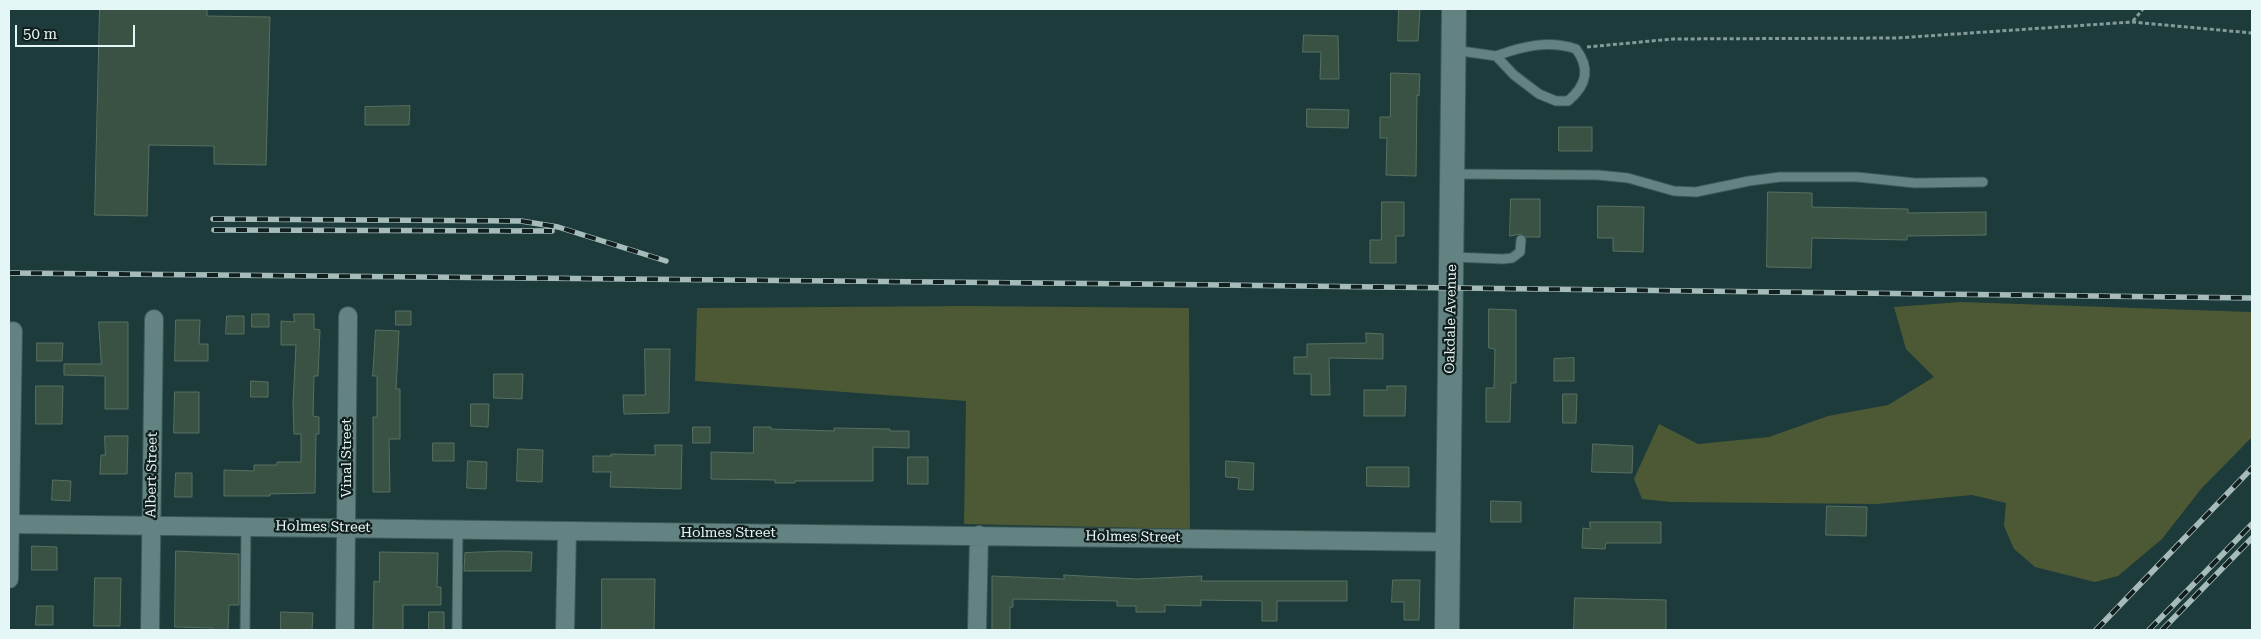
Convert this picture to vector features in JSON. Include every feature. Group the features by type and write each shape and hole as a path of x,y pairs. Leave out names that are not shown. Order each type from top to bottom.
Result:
{"street":[{"name":"Oakdale Avenue","path":"1447,630 1454,9"},
{"name":"Vinal Street","path":"345,630 348,316"},
{"name":"Albert Street","path":"150,630 154,320"},
{"path":"9,579 13,331"},
{"name":"Holmes Street","path":"9,524 1448,542"},
{"path":"566,630 567,531"},
{"path":"978,630 980,535"}],"lane":[{"path":"1454,50 1496,56 1514,49 1546,43 1576,49 1585,64 1582,87 1568,101 1556,101 1539,94 1514,75 1496,56"},
{"path":"1452,174 1598,175 1628,178 1674,191 1696,192 1749,181 1780,177 1856,177 1915,183 1983,182"},
{"path":"1451,257 1512,258 1520,252 1521,240"},
{"path":"245,630 246,527"},
{"path":"457,630 458,529"}],"path":[{"path":"2132,22 2143,9"},
{"path":"1576,49 1673,39 1897,38 2132,22 2252,33"}],"green space":[{"path":"1961,302 2252,312 2252,437 2201,489 2162,539 2118,576 2095,582 2035,567 2014,549 2004,526 2006,503 1972,495 1877,504 1671,502 1642,499 1634,479 1659,424 1698,444 1769,437 1828,416 1888,405 1934,377 1906,349 1894,307"},
{"path":"967,306 1189,308 1190,529 964,524 966,401 695,381 697,308"}],"building":[{"path":"100,9 207,9 207,16 270,17 266,165 214,164 214,146 149,145 147,216 95,215"},
{"path":"1399,9 1420,9 1418,41 1398,41"},
{"path":"1304,35 1338,36 1339,79 1320,79 1321,52 1303,52"},
{"path":"1391,73 1420,74 1419,96 1417,95 1416,176 1386,175 1387,138 1380,138 1380,117 1390,117"},
{"path":"410,106 409,125 365,125 365,107"},
{"path":"1307,109 1349,110 1348,128 1307,127"},
{"path":"1559,127 1592,127 1592,151 1559,151"},
{"path":"1768,192 1812,193 1812,207 1908,209 1908,213 1986,212 1986,235 1907,236 1907,240 1812,238 1811,268 1767,267"},
{"path":"1511,199 1540,199 1540,237 1526,237 1521,234 1510,236"},
{"path":"1382,202 1404,202 1404,236 1396,236 1396,263 1370,263 1370,240 1381,240"},
{"path":"1598,206 1644,207 1643,252 1613,251 1613,238 1598,238"},
{"path":"1489,309 1516,310 1516,383 1511,383 1510,422 1486,422 1486,388 1494,388 1495,349 1489,348"},
{"path":"396,311 411,311 411,325 396,325"},
{"path":"252,314 269,314 269,327 252,327"},
{"path":"294,314 314,314 314,329 320,330 318,376 314,376 313,416 319,417 319,434 316,434 315,493 270,494 270,496 224,496 224,470 254,471 254,465 277,465 277,462 301,462 301,434 294,434 293,404 296,345 281,345 281,321 294,322"},
{"path":"227,316 244,316 244,334 226,334"},
{"path":"176,320 200,320 199,344 208,344 208,361 175,361"},
{"path":"99,322 128,322 128,409 105,409 105,376 64,375 64,364 101,364"},
{"path":"376,330 399,331 396,389 400,389 400,439 389,439 390,492 373,492 373,417 377,417 377,376 373,376"},
{"path":"1366,333 1383,334 1383,359 1329,358 1330,395 1311,395 1311,374 1294,374 1294,357 1307,357 1307,344 1366,343"},
{"path":"37,343 63,343 62,361 37,361"},
{"path":"645,349 670,349 669,413 624,414 623,395 645,395"},
{"path":"1574,358 1574,381 1554,381 1554,359"},
{"path":"494,374 523,374 522,399 494,398"},
{"path":"251,381 268,382 268,397 251,397"},
{"path":"36,386 63,386 62,424 36,424"},
{"path":"1387,386 1406,386 1405,416 1364,416 1364,390 1387,390"},
{"path":"175,392 199,392 199,433 174,433"},
{"path":"1563,394 1577,394 1576,423 1563,423"},
{"path":"471,404 489,404 488,427 471,426"},
{"path":"693,427 710,427 710,443 693,443"},
{"path":"754,427 834,431 834,428 909,431 909,448 873,447 873,481 795,481 795,483 775,483 775,480 711,479 711,452 753,453"},
{"path":"105,436 128,436 127,474 100,474 101,455 105,455"},
{"path":"433,443 454,443 454,461 433,461"},
{"path":"1593,444 1633,446 1632,473 1592,472"},
{"path":"655,445 682,445 681,489 610,487 611,472 593,472 593,456 611,456 611,454 655,455"},
{"path":"518,449 543,450 542,482 517,481"},
{"path":"908,457 928,457 928,484 908,484"},
{"path":"468,461 487,462 486,489 467,488"},
{"path":"1226,461 1254,463 1253,490 1238,489 1239,478 1226,477"},
{"path":"1367,467 1409,467 1409,487 1367,486"},
{"path":"176,473 192,473 192,497 175,497"},
{"path":"53,480 71,481 70,501 52,500"},
{"path":"1491,501 1521,502 1521,522 1491,522"},
{"path":"1827,506 1867,507 1866,536 1826,535"},
{"path":"1590,522 1661,522 1661,543 1606,543 1605,549 1582,548 1583,528 1590,529"},
{"path":"32,546 57,547 57,570 32,570"},
{"path":"176,551 239,554 239,605 229,605 228,630 175,627"},
{"path":"380,552 438,553 437,587 441,587 441,605 403,605 403,630 373,630 374,581 379,582"},
{"path":"532,552 531,571 464,571 465,553"},
{"path":"1064,575 1137,579 1202,576 1201,581 1347,581 1347,601 1277,601 1277,621 1262,621 1262,601 1201,600 1201,606 1165,605 1165,612 1136,612 1136,606 1117,606 1117,601 1013,599 1013,607 1010,607 1010,630 992,630 992,576 1064,579"},
{"path":"95,578 121,578 120,626 94,626"},
{"path":"602,579 655,579 654,630 602,630"},
{"path":"1393,580 1420,580 1419,620 1404,620 1404,602 1392,602"},
{"path":"1575,598 1666,600 1666,630 1574,630"},
{"path":"37,606 53,606 53,625 36,625"},
{"path":"281,612 313,613 312,630 281,630"},
{"path":"429,612 444,612 444,630 429,630"}],"railway":[{"path":"213,219 521,221 558,227 666,261"},
{"path":"214,230 552,231"},
{"path":"9,273 1141,284 2252,298"},
{"path":"2096,630 2252,468"},
{"path":"2149,630 2252,524"},
{"path":"2162,630 2252,538"}]}
